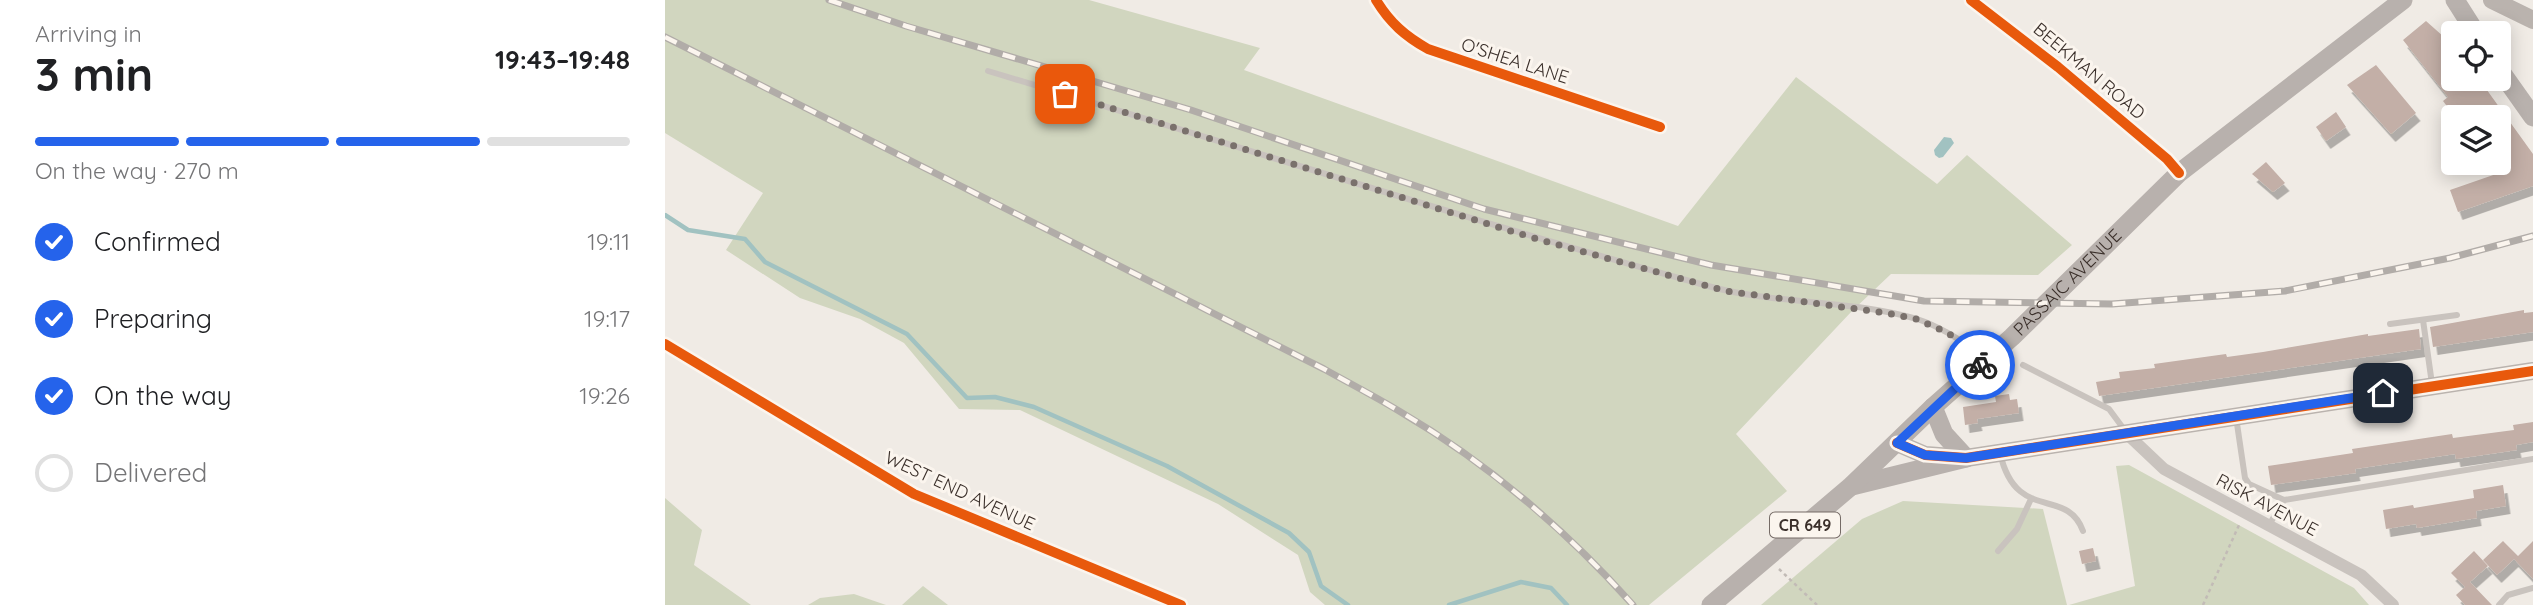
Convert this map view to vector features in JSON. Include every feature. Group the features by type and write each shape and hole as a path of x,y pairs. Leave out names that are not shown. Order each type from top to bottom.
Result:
{"main road":[{"name":"PASSAIC AVENUE","path":"1711,605 1897,443 2179,173 2403,0"},
{"path":"2455,0 2468,21"},
{"path":"2511,86 2533,117"},
{"path":"1850,486 1966,458 1944,434 1933,407"}],"street":[{"name":"O'SHEA LANE","path":"1376,0 1390,21 1406,37 1427,49 1660,127"},
{"name":"BEEKMAN ROAD","path":"1971,0 2068,75 2167,159 2179,173"},
{"path":"2492,0 2533,20"},
{"name":"WEST END AVENUE","path":"665,344 914,494 1181,605"},
{"path":"1897,443 1925,455 1966,458 2533,371"},
{"name":"RISK AVENUE","path":"2127,434 2164,469 2361,575 2393,605"}],"lane":[{"path":"988,71 1537,239 1726,291 1916,319 1946,332 1988,358"},
{"path":"2390,324 2457,315"},
{"path":"2423,320 2432,386"},
{"path":"2023,365 2109,410 2127,434"},
{"path":"2236,415 2245,478 2249,484 2284,500 2533,459"},
{"path":"2000,452 2009,480 2018,491 2031,499 2064,508 2072,514 2083,531"},
{"path":"1998,551 2017,528 2031,499"},
{"path":"2269,525 2284,500"},
{"path":"2499,605 2508,595 2533,588"}],"path":[{"path":"2203,605 2245,513"},
{"path":"1766,558 1817,605"}],"green space":[{"path":"665,0 1089,0 1260,48 1244,70 1678,226 1796,77 1937,184 1967,155 2072,245 2038,275 1891,274 1852,311 1736,434 1787,491 1649,605 1325,605 1310,592 1298,555 1218,504 1020,410 959,409 904,343 860,319 800,298 726,250 763,193 665,133"},
{"path":"2129,465 2354,588 2369,605 2069,605 2135,586 2116,466"},
{"path":"665,498 702,530 694,565 751,605 665,605"},
{"path":"1903,501 2043,509 2067,605 1761,605 1862,519"},
{"path":"923,586 948,605 902,605"},
{"path":"854,594 886,605 808,605 820,598"}],"water":[{"path":"1944,137 1951,138 1954,143 1943,157 1939,158 1934,150"}],"building":[{"path":"2426,21 2441,34 2441,88 2403,40"},
{"path":"2376,65 2416,113 2391,134 2347,85"},
{"path":"2443,91 2488,91 2498,105 2446,105 2443,101 2448,97"},
{"path":"2336,112 2346,127 2326,141 2316,127"},
{"path":"2511,123 2533,154 2533,186 2458,212 2450,190 2493,175 2511,175"},
{"path":"2266,162 2285,183 2273,192 2252,174"},
{"path":"2524,310 2524,313 2533,312 2533,332 2433,347 2430,327"},
{"path":"2419,329 2421,349 2099,396 2096,382 2120,378 2119,372 2155,368 2154,364 2226,354 2227,357 2368,334"},
{"path":"2009,394 2010,400 2017,399 2019,413 1977,419 1978,423 1965,425 1963,407 1996,402 1995,396"},
{"path":"2533,422 2533,442 2516,445 2517,450 2456,459 2455,454 2355,469 2356,473 2271,485 2268,466 2353,453 2352,449 2452,434 2453,438 2514,430 2513,425"},
{"path":"2503,485 2506,506 2476,511 2477,518 2417,528 2416,524 2386,529 2383,510 2474,498 2473,490"},
{"path":"2503,541 2518,556 2533,541 2533,579 2514,559 2497,575 2483,560"},
{"path":"2093,548 2096,561 2082,564 2079,551"},
{"path":"2474,551 2488,566 2470,582 2492,605 2465,605 2456,595 2465,587 2451,573"}],"waterway":[{"path":"665,215 688,230 745,239 765,262 907,334 967,398 995,397 1034,407 1167,466 1289,533 1309,552 1321,586 1348,605"},
{"path":"1449,605 1521,582 1551,588 1567,605"}],"railway":[{"path":"829,0 906,26 1191,110 1484,209 1711,265 1924,301 2112,304 2285,291 2450,258 2533,236"},
{"path":"665,37 1324,369 1390,405 1494,475 1580,550 1633,605"}],"cycle path":[{"path":"1376,0 1399,28 1428,49 1660,127"},
{"path":"1971,0 2058,67 2167,159 2179,173"},
{"path":"665,344 914,494 1181,605"},
{"path":"1897,443 1925,455 1966,458 2533,371"}],"way so far":[{"path":"1065,94 1537,239 1726,291 1916,319 1946,332 1988,358 1980,365"}],"route":[{"path":"1980,365 1897,443 1925,455 1966,458 2383,393"}]}
